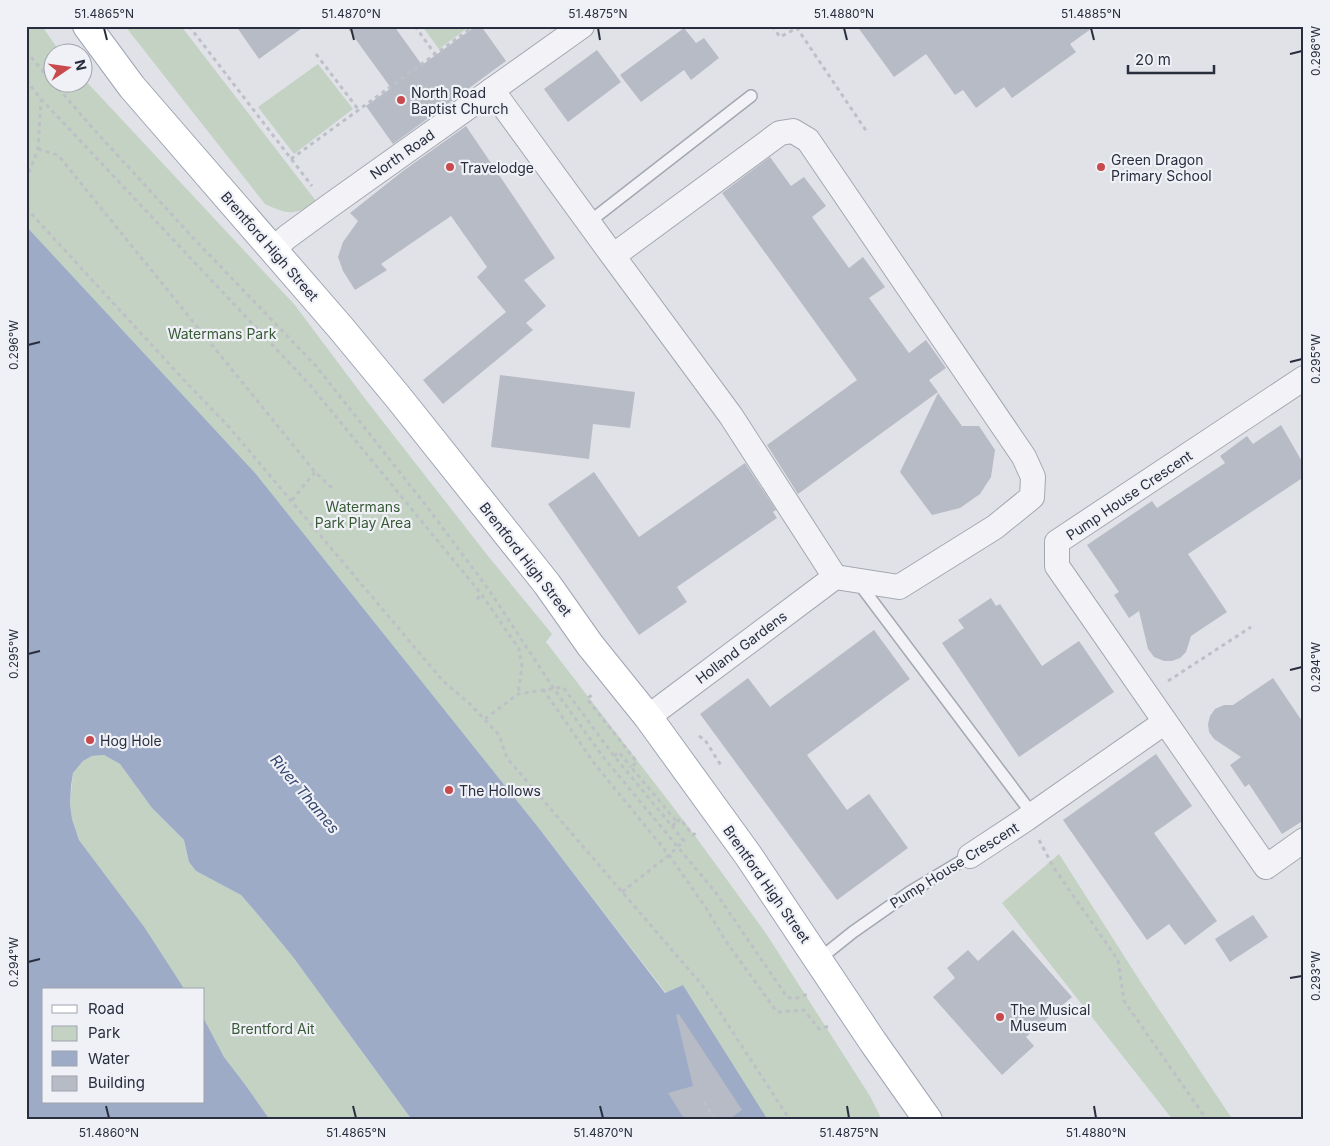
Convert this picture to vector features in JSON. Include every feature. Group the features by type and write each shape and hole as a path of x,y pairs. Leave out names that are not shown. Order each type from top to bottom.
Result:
{"main road":[{"name":"Brentford High Street","path":"87,26 132,87 340,327 547,584 590,645 648,717 748,855 877,1048 928,1120"}],"street":[{"name":"North Road","path":"273,250 287,237 328,207 582,26"},
{"path":"492,90 613,256 731,416 846,579 899,587 996,528 1032,497 1033,478 1024,457 808,140 793,131 780,133 613,256"},
{"name":"Pump House Crescent","path":"1304,378 1057,542 1057,566 1266,867 1304,840"},
{"name":"Holland Gardens","path":"648,717 846,579"},
{"name":"Pump House Crescent","path":"970,856 1165,722"}],"lane":[{"path":"589,222 751,96"},
{"path":"846,579 1029,817"},
{"name":"Pump House Crescent","path":"818,960 853,932 910,892 970,856"}],"path":[{"path":"189,26 328,207"},
{"path":"415,26 435,54"},
{"path":"291,159 474,26"},
{"path":"772,26 780,37 797,28 867,132"},
{"path":"26,51 42,69"},
{"path":"316,54 358,109"},
{"path":"26,80 41,99 310,385 482,596 519,649 522,667 518,694"},
{"path":"62,92 189,234 316,366 424,503 489,590 554,688 604,758 716,893 787,997 794,999 814,991"},
{"path":"26,180 38,149 41,99"},
{"path":"38,149 58,155 315,472 334,490"},
{"path":"26,208 229,427 443,681 470,704 499,735 507,758 702,985 790,1120"},
{"path":"292,500 315,472"},
{"path":"430,543 434,538"},
{"path":"477,599 482,596"},
{"path":"1147,696 1251,627"},
{"path":"485,719 518,694 563,687 614,756 684,841 622,892"},
{"path":"543,689 594,763 669,855 706,908 725,940 777,1012 804,1010 819,1029 833,1026"},
{"path":"597,690 587,699 637,762 631,767"},
{"path":"614,756 619,752 677,822"},
{"path":"1029,817 1054,868 1118,960 1124,1001 1208,1120"},
{"path":"672,826 680,819 690,832"},
{"path":"704,1102 715,1120"}],"green space":[{"name":"Watermans Park","path":"26,26 42,26 53,42 42,42 42,92 92,92 92,88 294,304 366,400 488,556 552,634 546,642 690,829 767,935 870,1096 882,1120 768,1120 683,985 666,993 538,827 256,474 26,226"},
{"path":"125,26 181,26 316,201 296,212 285,212 265,204"},
{"path":"422,26 470,26 439,49"},
{"path":"318,64 353,109 294,154 258,107"},
{"name":"Brentford Ait","path":"104,755 120,764 152,808 184,840 189,862 196,871 241,895 293,957 412,1120 270,1120 224,1057 205,1021 205,988 184,988 145,928 79,840 72,819 70,804 73,773 83,761 92,756"},
{"path":"1059,854 1142,984 1233,1120 1173,1120 1002,903"}],"water":[{"name":"River Thames","path":"26,226 256,474 538,827 665,993 683,985 768,1120 412,1120 293,957 260,917 241,895 196,871 189,862 184,840 152,808 120,764 104,755 92,756 83,761 73,773 70,804 72,819 79,840 145,928 184,988 42,988 42,1104 205,1104 205,1021 224,1057 270,1120 26,1120"}],"building":[{"path":"236,26 305,26 259,59"},
{"path":"346,26 394,26 422,65 476,26 481,26 506,61 393,144 366,106 391,88"},
{"path":"857,26 1095,26 1070,44 1076,52 1012,98 1004,87 976,108 963,90 955,95 926,54 894,77"},
{"path":"684,28 696,43 704,38 719,58 691,80 684,70 641,102 620,75"},
{"path":"597,50 621,82 568,122 544,89"},
{"name":"Travelodge","path":"466,126 555,258 524,280 546,306 526,323 533,330 443,404 423,380 506,312 477,277 487,267 451,216 381,264 387,270 355,290 343,271 338,257 343,242 358,221 350,213 403,171"},
{"path":"770,157 791,186 804,177 826,206 812,217 849,268 863,257 885,287 869,298 909,353 926,340 946,368 929,380 938,392 798,494 767,445 857,380 722,193"},
{"path":"500,375 635,392 630,428 593,424 589,459 491,447"},
{"path":"938,393 962,426 979,426 995,450 991,477 980,494 960,508 932,515 900,472"},
{"path":"1281,425 1304,465 1304,477 1188,554 1227,612 1191,636 1186,652 1180,658 1164,661 1154,657 1148,649 1139,611 1129,618 1114,595 1119,592 1087,545 1152,501 1157,508 1225,463 1220,456 1247,436 1253,444"},
{"path":"745,463 776,510 773,512 777,518 677,587 687,602 639,635 548,504 594,472 639,537"},
{"path":"991,598 996,606 1000,604 1042,666 1079,641 1114,692 1019,757 942,643 964,628 958,620"},
{"path":"874,630 910,679 807,755 847,810 869,794 908,848 837,900 700,714 748,678 770,707"},
{"path":"1273,678 1304,724 1304,820 1282,834 1249,784 1245,787 1230,765 1241,757 1214,739 1209,732 1208,724 1210,716 1215,709 1224,705 1233,705"},
{"path":"1156,754 1192,806 1154,833 1217,921 1185,945 1169,924 1147,940 1063,820"},
{"path":"1253,915 1268,937 1230,962 1215,939"},
{"name":"The Musical Museum","path":"1013,930 1072,997 1026,1037 1034,1046 1002,1075 933,997 955,978 947,968 968,950 978,961"},
{"path":"679,1014 742,1110 728,1120 685,1120 668,1093 693,1086 676,1015"}],"place":[{"name":"North Road Baptist Church","path":"401,100"},
{"name":"Travelodge","path":"450,167"},
{"name":"Green Dragon Primary School","path":"1101,167"},
{"name":"Hog Hole","path":"90,740"},
{"name":"The Hollows","path":"449,790"},
{"name":"The Musical Museum","path":"1000,1017"}],"park label":[{"name":"Watermans Park Play Area","path":"363,514"}]}
